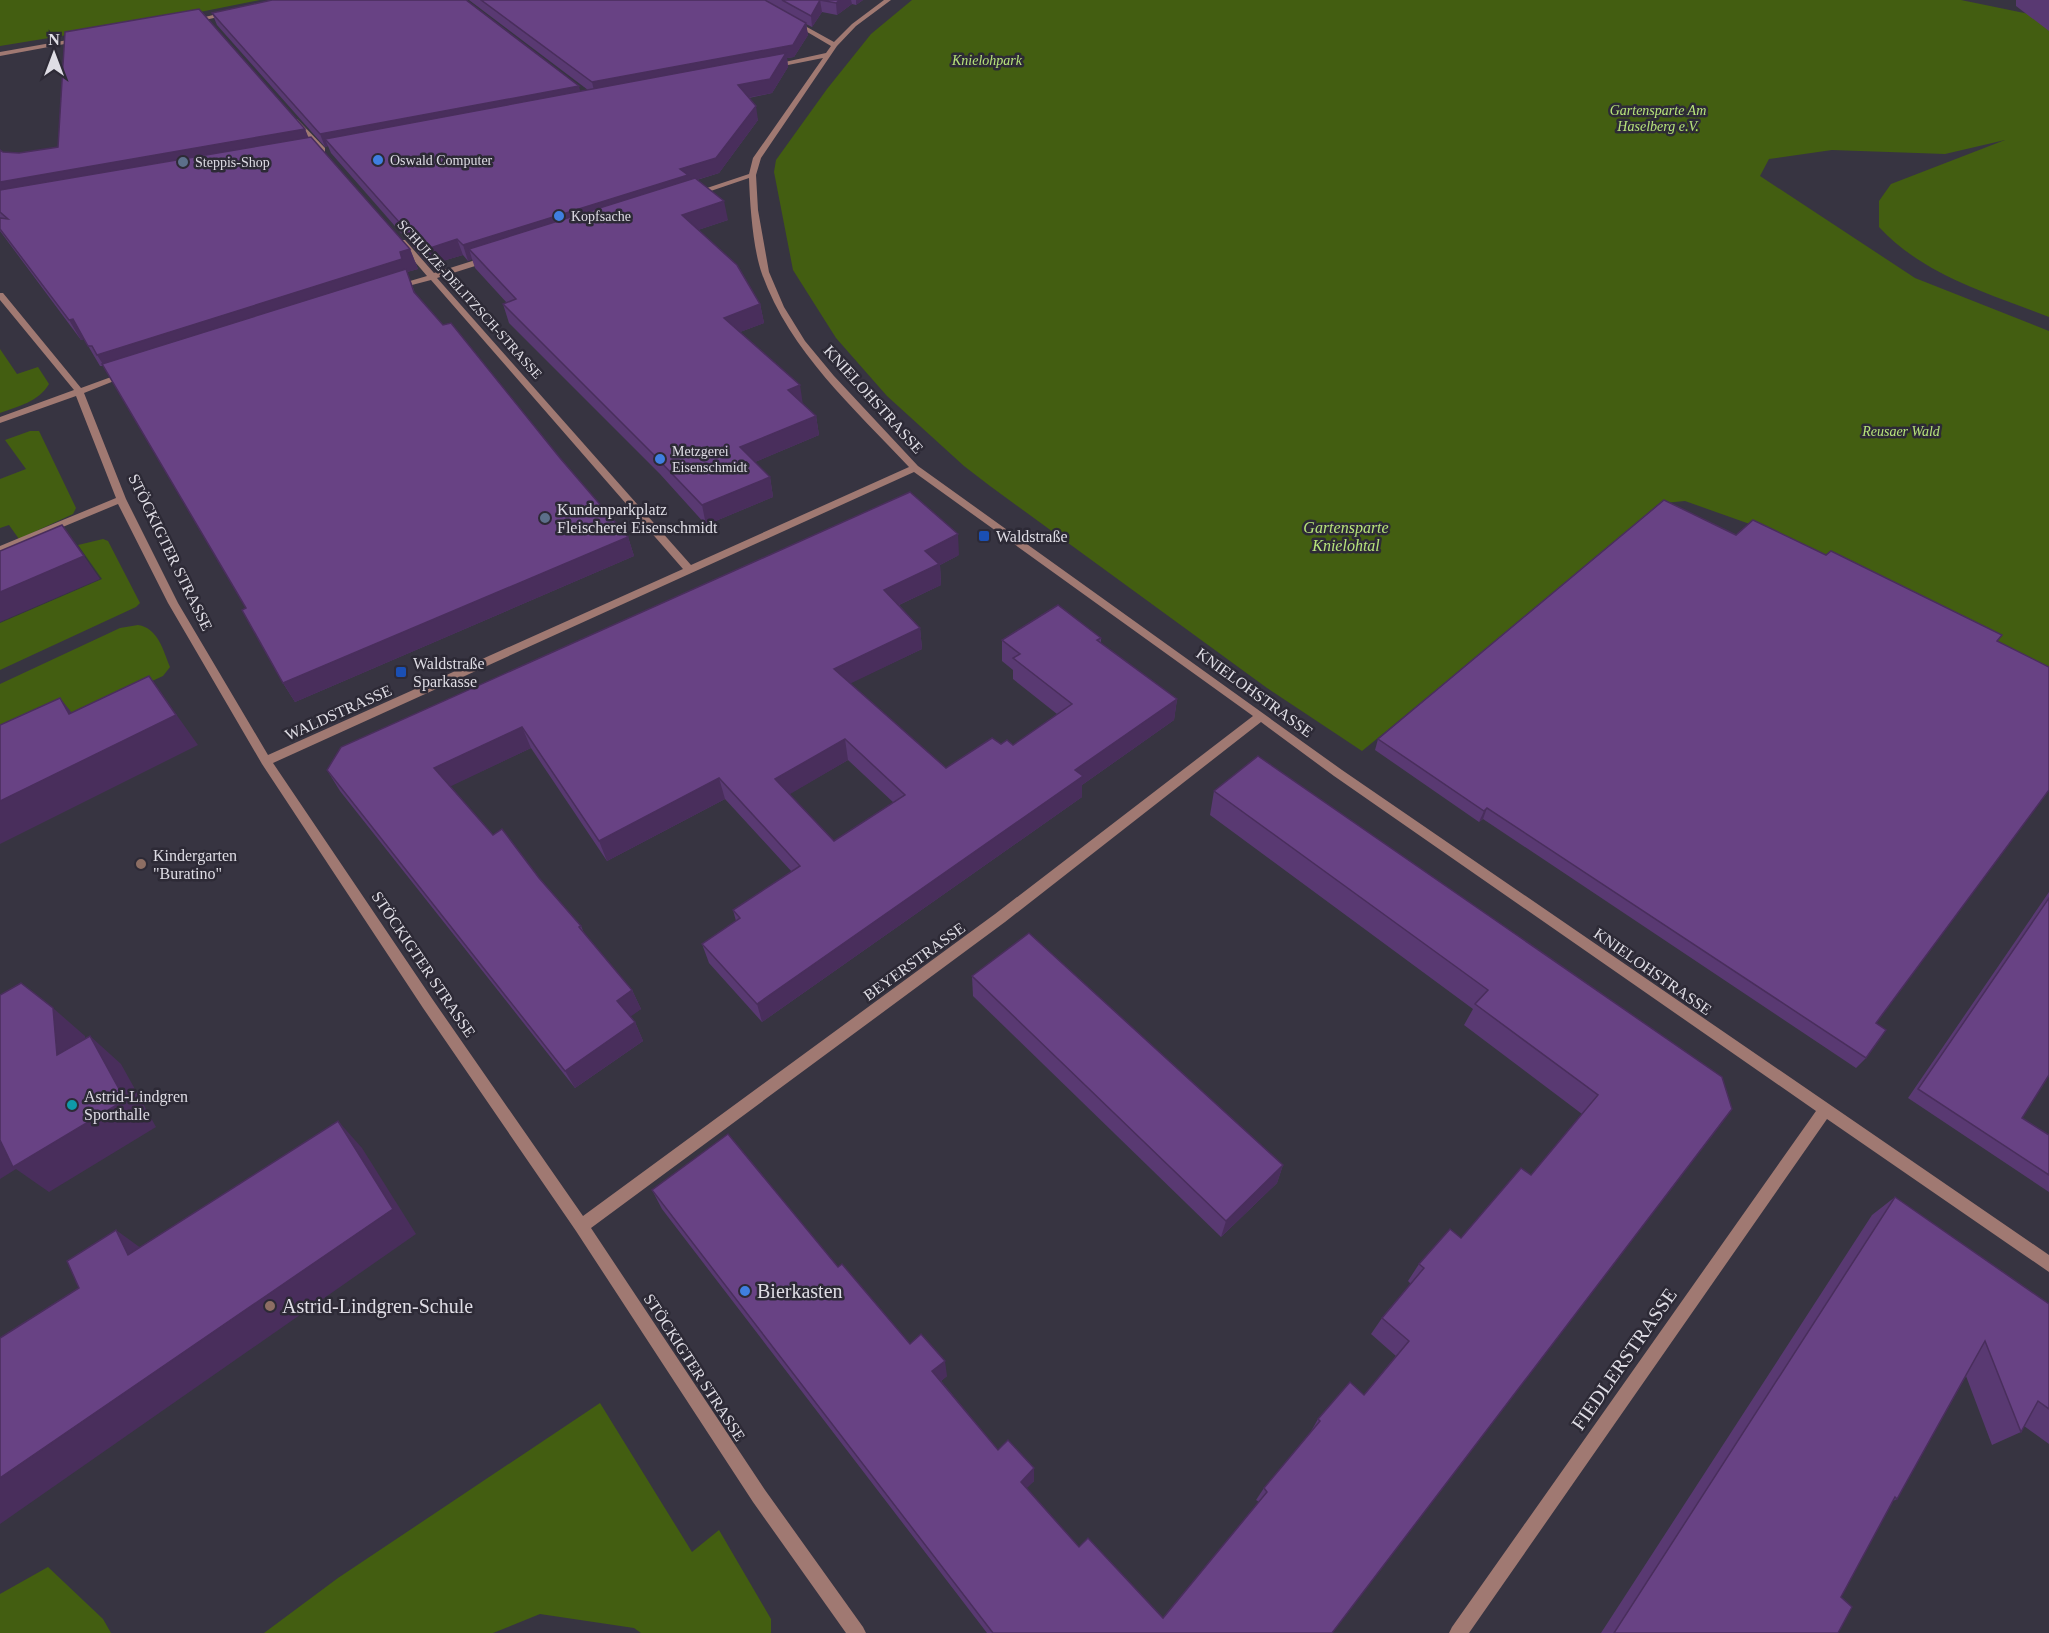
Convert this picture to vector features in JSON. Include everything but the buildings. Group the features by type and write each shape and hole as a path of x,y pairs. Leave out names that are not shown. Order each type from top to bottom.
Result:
{"street":[{"name":"KNIELOHSTRASSE","path":"888,0 854,25 836,45 757,158 752,175 754,210 765,272 780,307 808,351 915,468 1338,773 2049,1264"},
{"path":"182,22 238,12"},
{"path":"784,17 836,45"},
{"path":"205,18 213,27"},
{"path":"0,54 89,39"},
{"path":"769,67 828,56"},
{"path":"292,116 330,160"},
{"path":"312,153 335,149"},
{"path":"684,197 752,175"},
{"name":"SCHULZE-DELITZSCH-STRASSE","path":"395,235 690,571"},
{"path":"389,291 501,255"},
{"name":"STÖCKIGTER STRASSE","path":"0,295 5,310 78,390 121,499 173,603 266,761 421,994 581,1227 759,1496 856,1633"},
{"path":"0,420 78,390 134,373"},
{"name":"WALDSTRASSE","path":"266,761 915,468"},
{"path":"0,550 121,499"},
{"name":"BEYERSTRASSE","path":"581,1227 1000,918 1261,716"},
{"name":"FIEDLERSTRASSE","path":"1458,1633 1825,1110"}],"green space":[{"path":"0,0 260,0 165,19 0,46"},
{"path":"912,0 1961,0 2049,18 2049,317 1937,271 1897,244 1879,227 1879,201 1891,184 2005,140 1945,154 1832,150 1769,159 1760,176 1915,278 2049,331 2049,669 1789,538 1685,501 1664,503 1362,751 1267,688 964,466 887,396 836,338 793,270 774,172 776,160 827,89 871,34"},
{"path":"0,349 17,374 38,367 49,384 34,399 0,413"},
{"path":"30,431 39,431 76,508 73,514 19,539 9,525 0,528 0,479 26,469 5,440"},
{"path":"103,539 108,541 140,603 136,607 0,670 0,623 102,579 78,545"},
{"path":"138,625 150,630 162,647 170,667 163,676 102,704 0,734 0,684 120,628"},
{"path":"600,1403 692,1552 719,1530 771,1619 771,1633 641,1633 634,1628 540,1614 493,1633 264,1633 338,1578"},
{"path":"48,1567 103,1619 111,1633 0,1633 0,1594"}],"place":[{"name":"Oswald Computer","path":"378,160"},
{"name":"Steppis-Shop","path":"183,162"},
{"name":"Kopfsache","path":"559,216"},
{"name":"Metzgerei Eisenschmidt","path":"660,459"},
{"name":"Kundenparkplatz Fleischerei Eisenschmidt","path":"545,518"},
{"name":"Waldstraße","path":"984,536"},
{"name":"Waldstraße Sparkasse","path":"401,672"},
{"name":"Kindergarten \"Buratino\"","path":"141,864"},
{"name":"Astrid-Lindgren Sporthalle","path":"72,1105"},
{"name":"Bierkasten","path":"745,1291"},
{"name":"Astrid-Lindgren-Schule","path":"270,1306"}],"park label":[{"name":"Knielohpark","path":"987,60"},
{"name":"Gartensparte Am Haselberg e.V.","path":"1658,118"},
{"name":"Reusaer Wald","path":"1901,431"},
{"name":"Gartensparte Knielohtal","path":"1346,536"}]}
